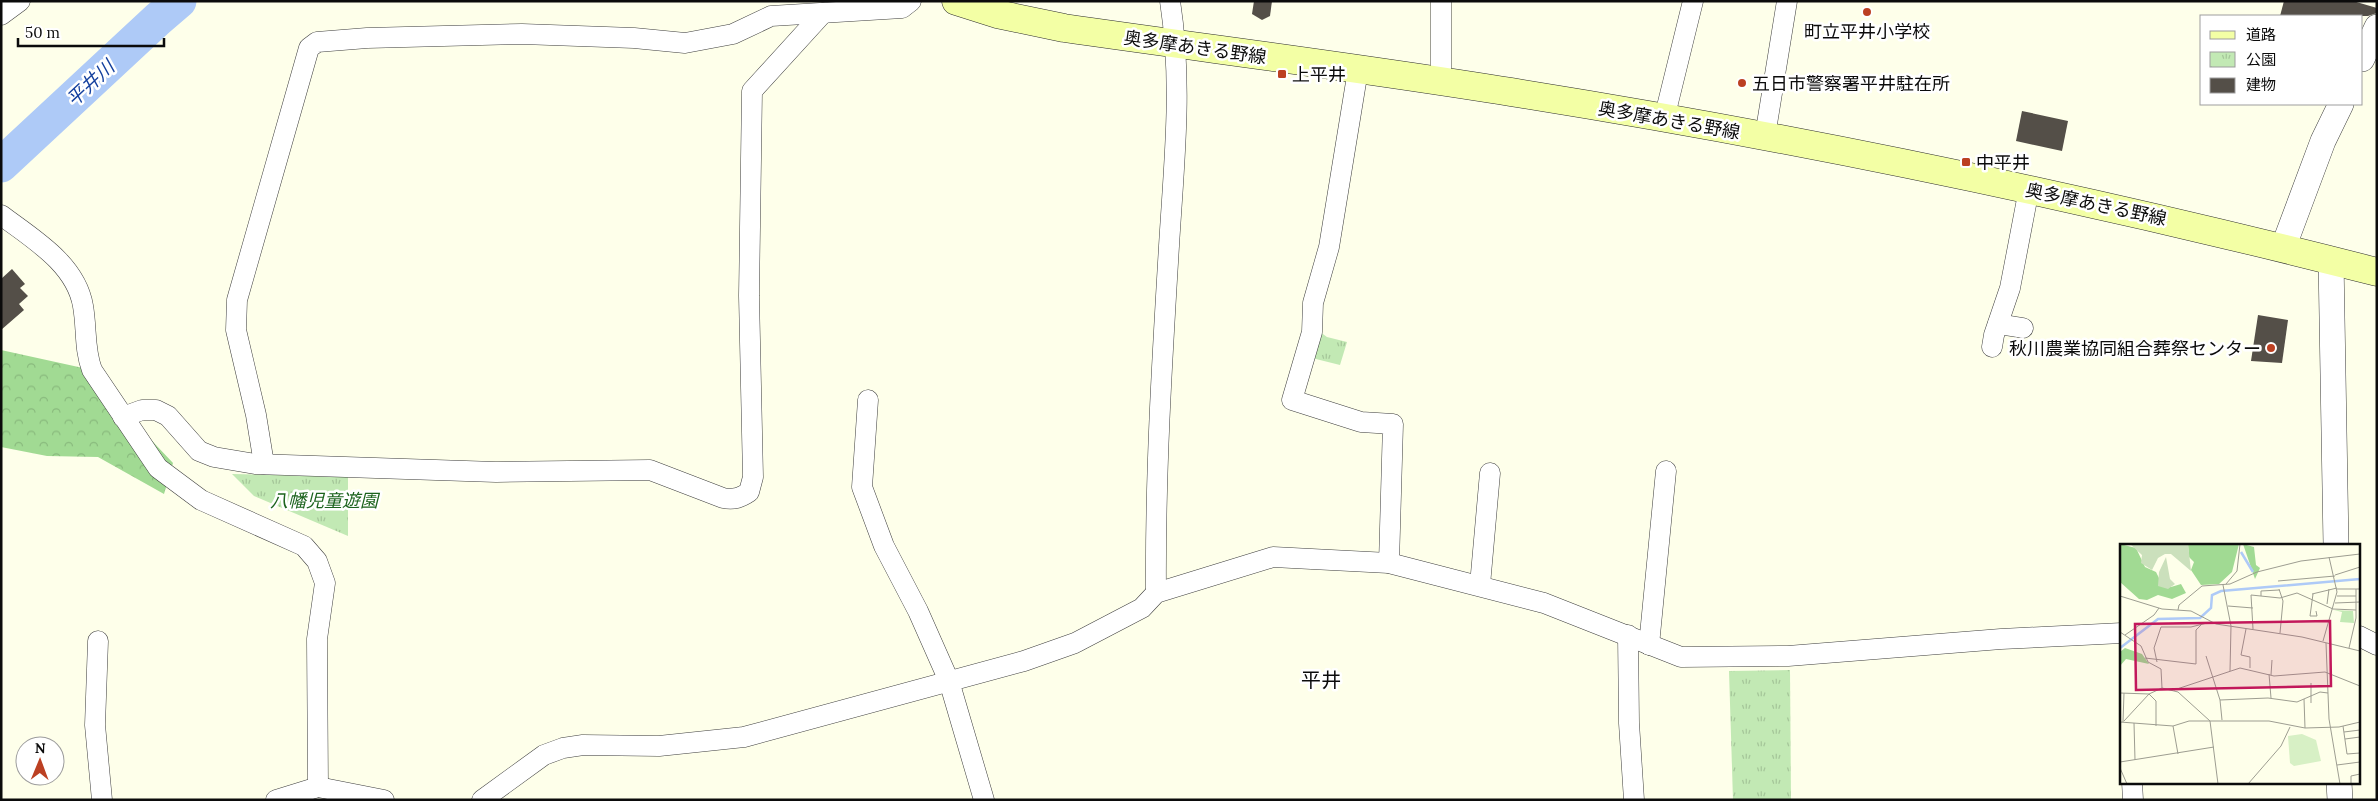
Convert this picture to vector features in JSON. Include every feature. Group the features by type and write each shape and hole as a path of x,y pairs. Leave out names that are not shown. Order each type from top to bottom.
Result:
{"main road":[{"name":"奥多摩あきる野線","path":"956,1 1036,22 1523,94 1765,136 2029,189 2284,248 2377,272"}],"street":[{"path":"1,15 20,1"},
{"path":"264,464 256,415 236,330 237,300 309,48 316,42 367,38 522,34 634,38 685,43 734,34 771,16 902,8 911,1"},
{"path":"1156,593 1155,503 1178,127 1177,44 1170,1"},
{"path":"1441,1 1441,82"},
{"path":"1664,119 1693,1"},
{"path":"1765,136 1787,1"},
{"path":"123,417 142,410 156,410 168,416 200,451 214,457 264,464 496,472 650,470 723,498 733,500 749,492 753,477 749,296 752,92 823,13"},
{"path":"2363,57 2377,27"},
{"path":"1358,70 1329,247 1313,303 1312,332 1292,400 1361,422 1394,424 1389,563"},
{"path":"2284,248 2323,141 2341,105"},
{"path":"1992,348 2010,288 2029,189"},
{"path":"1,214 68,269 77,283 84,309 87,355 92,370 158,468 201,500 304,546 317,561 325,583 318,639 318,787"},
{"path":"2331,260 2336,544"},
{"path":"1998,324 2023,328"},
{"path":"868,400 862,487 884,546 918,611 949,681 984,800"},
{"path":"1649,645 1666,471"},
{"path":"1480,585 1490,473"},
{"path":"482,800 544,755 564,748 583,745 659,746 744,737 1024,661 1075,643 1142,608 1156,593 1180,584 1273,557 1389,563 1480,585 1544,603 1681,657 1788,656 2001,639 2120,633"},
{"path":"1628,635 1629,723 1634,800"},
{"path":"2360,636 2377,645"},
{"path":"98,641 95,725 102,800"},
{"path":"2132,784 2133,800"},
{"path":"2339,784 2340,800"},
{"path":"276,800 318,787 384,800"}],"green space":[{"path":"1320,332 1327,337 1347,342 1340,365 1312,358"},
{"path":"1,350 83,368 173,463 164,494 98,457 47,456 1,447"},
{"name":"八幡児童遊園","path":"232,474 348,477 348,536 254,496"},
{"path":"1790,670 1791,800 1733,800 1729,671"}],"building":[{"path":"1254,1 1272,1 1270,16 1262,20 1252,14"},
{"path":"2284,1 2353,1 2377,8 2377,13 2368,16 2280,15"},
{"path":"2022,111 2068,121 2062,151 2016,141"},
{"path":"12,269 25,284 20,288 28,296 19,304 24,310 1,330 1,279"},
{"path":"2258,315 2288,320 2282,363 2251,361"}],"waterway":[{"name":"平井川","path":"1,165 179,1"}],"place":[{"name":"町立平井小学校","path":"1867,12"},
{"name":"上平井","path":"1282,74"},
{"name":"五日市警察署平井駐在所","path":"1742,83"},
{"name":"中平井","path":"1966,162"},
{"name":"秋川農業協同組合葬祭センター","path":"2271,348"}],"district":[{"name":"平井","path":"1321,679"}]}
